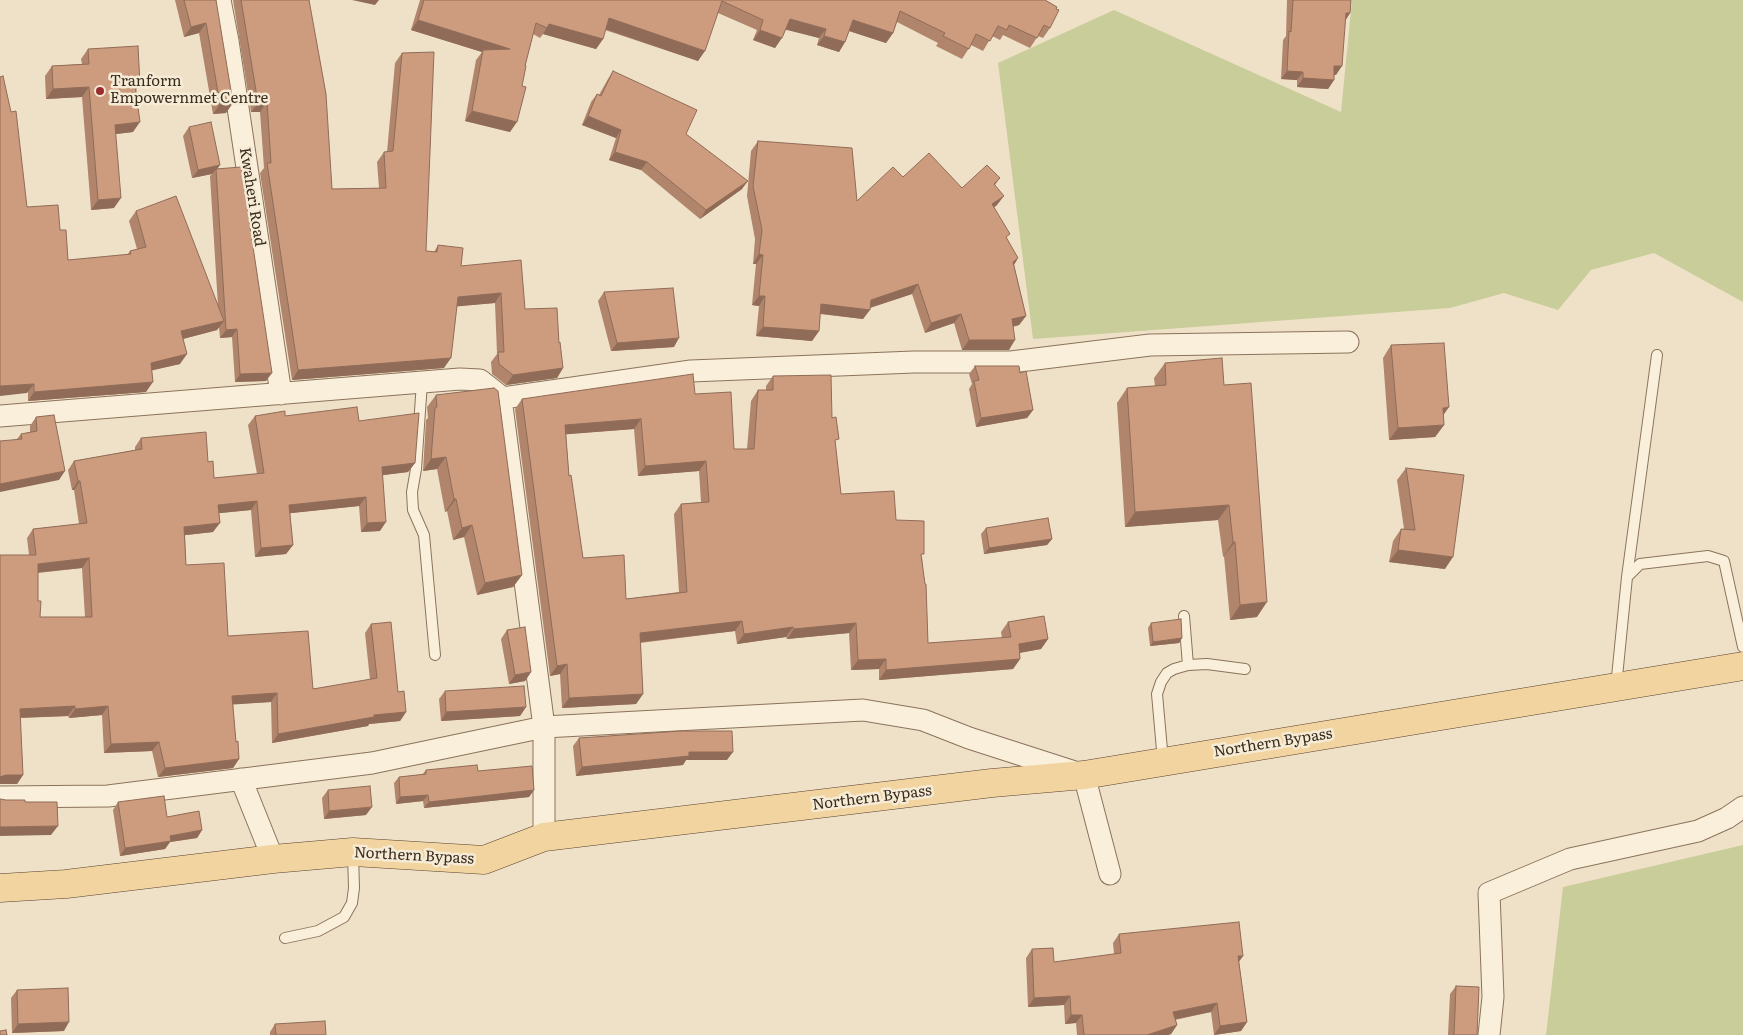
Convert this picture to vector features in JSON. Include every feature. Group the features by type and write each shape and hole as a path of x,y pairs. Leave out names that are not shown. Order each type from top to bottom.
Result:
{"main road":[{"name":"Northern Bypass","path":"0,888 66,884 353,852 484,860 544,837 992,783 1084,775 1743,666"}],"street":[{"name":"Kwaheri Road","path":"220,0 281,394"},
{"path":"0,416 460,378 480,380 503,398 691,372 914,362 1011,362 1150,345 1348,342"},
{"path":"503,398 502,406 544,727 544,837"},
{"path":"0,797 108,796 372,763 544,727 863,710 923,720 969,738 1084,775 1110,874"},
{"path":"241,779 273,860"},
{"path":"1489,1035 1493,997 1488,892 1570,859 1698,831 1727,818 1743,807"}],"lane":[{"path":"1616,688 1627,576 1657,355"},
{"path":"422,382 416,469 412,492 413,510 424,535 435,655"},
{"path":"1627,576 1640,564 1708,556 1724,561 1743,647"},
{"path":"1184,616 1188,665"},
{"path":"1163,762 1157,694 1160,682 1167,673 1188,665 1208,664 1245,669"},
{"path":"285,938 318,931 344,917 352,903 354,888 353,852"}],"green space":[{"path":"1352,0 1743,0 1743,302 1654,253 1591,270 1558,310 1504,293 1450,308 1033,339 998,63 1114,10 1341,112"},
{"path":"1743,845 1743,1035 1546,1035 1563,887"}],"building":[{"path":"184,0 216,0 233,103 220,104 206,23 191,27"},
{"path":"241,0 309,0 326,94 332,189 386,188 384,152 393,151 402,53 434,52 426,251 437,252 438,245 463,248 461,266 521,260 525,309 557,308 563,368 513,375 499,364 498,352 504,352 501,293 458,297 451,358 298,370 267,163 271,163 267,102 258,103"},
{"path":"424,0 1045,0 1059,10 1050,28 1044,25 1037,38 1009,25 1007,30 998,26 990,41 976,34 969,49 943,36 945,33 900,11 893,33 853,20 845,42 824,36 826,29 790,19 782,38 760,30 763,20 722,1 705,51 609,18 603,39 549,24 547,28 536,23 525,66 522,86 526,87 517,122 472,111 483,50 510,49 418,20"},
{"path":"1293,0 1351,0 1350,13 1346,13 1342,66 1334,66 1334,80 1303,78 1303,72 1287,71"},
{"path":"138,46 140,84 135,84 140,122 115,125 121,198 98,200 89,87 53,89 52,66 89,64 88,49"},
{"path":"613,71 697,110 686,134 748,181 706,210 647,162 615,152 621,130 588,116 597,94 601,96"},
{"path":"3,76 11,112 16,111 27,207 58,205 60,230 66,230 68,260 131,254 130,251 146,247 136,211 176,196 224,321 181,331 187,354 151,363 153,382 34,392 34,384 0,386 0,77"},
{"path":"211,122 220,165 198,170 189,127"},
{"path":"758,141 852,148 857,201 893,167 903,177 929,153 962,188 987,165 1000,178 994,184 1004,196 992,204 1010,234 1006,237 1018,258 1013,262 1026,316 1012,319 1015,340 969,340 961,314 931,323 918,284 871,300 870,310 821,304 819,331 763,327 765,296 759,296 763,255 759,254 762,230 753,186"},
{"path":"241,167 272,373 240,374 237,329 226,330 216,169"},
{"path":"673,288 679,338 617,343 604,292"},
{"path":"1444,343 1449,407 1443,408 1444,425 1398,428 1391,345"},
{"path":"1222,358 1224,385 1251,383 1267,602 1240,605 1235,542 1233,542 1229,505 1135,512 1127,388 1166,385 1165,363"},
{"path":"975,366 1019,366 1020,373 1026,371 1033,410 981,418 974,381 979,380"},
{"path":"693,374 695,394 731,392 734,449 754,449 758,390 773,390 773,376 831,375 832,418 836,417 839,439 835,440 841,494 894,491 896,520 924,521 924,554 921,554 926,584 928,643 1011,637 1008,622 1044,616 1048,639 1019,644 1020,659 886,670 886,659 858,660 856,623 794,629 793,627 744,634 742,621 640,633 643,694 569,698 567,664 557,666 522,399","holes":["641,419 645,466 706,461 709,502 681,504 687,592 626,599 624,555 583,558 571,475 569,476 565,425"]},
{"path":"494,388 498,391 522,575 485,583 472,525 462,528 446,457 431,459 435,408 437,407 436,395"},
{"path":"357,407 359,421 419,413 415,463 382,467 386,522 367,523 366,497 289,505 293,545 261,548 257,501 218,505 220,523 184,527 186,565 224,563 228,636 308,631 313,689 377,678 371,624 391,622 398,692 404,691 406,712 374,715 374,717 278,734 277,693 232,696 239,759 165,768 159,742 111,744 108,706 75,709 75,706 20,709 23,775 0,777 0,555 36,555 33,529 87,523 80,481 78,481 74,461 142,449 141,438 206,432 208,462 213,461 214,478 264,473 255,416 285,411 285,416","holes":["89,558 92,617 40,617 41,601 38,601 38,564"]},
{"path":"54,415 65,471 0,484 0,441 22,439 21,434 37,431 36,417"},
{"path":"1406,468 1464,475 1453,557 1398,550 1401,529 1415,530"},
{"path":"1048,518 1052,539 989,548 986,528"},
{"path":"1181,619 1182,638 1153,642 1151,623"},
{"path":"525,627 531,672 515,675 507,630"},
{"path":"524,686 526,707 446,712 445,691"},
{"path":"681,731 732,731 733,752 689,752 689,756 582,767 579,738"},
{"path":"477,765 478,771 532,766 534,790 429,802 428,795 400,797 399,777 426,774 426,770"},
{"path":"370,786 372,807 329,811 328,790"},
{"path":"164,796 167,817 199,811 202,830 170,836 171,841 125,848 118,802"},
{"path":"0,799 25,800 25,802 57,802 58,826 0,827"},
{"path":"1239,922 1243,956 1238,956 1247,1022 1220,1026 1217,1003 1173,1012 1177,1025 1147,1035 1084,1035 1082,1015 1071,1015 1070,996 1034,998 1032,949 1053,948 1054,962 1121,953 1119,934"},
{"path":"1456,986 1479,987 1477,1035 1454,1035"},
{"path":"68,988 69,1022 18,1024 17,990"},
{"path":"325,1021 326,1035 276,1035 275,1024"},
{"path":"6,1030 7,1035 0,1035 0,1031"}],"place":[{"name":"Tranform Empowernmet Centre","path":"100,91"}]}
